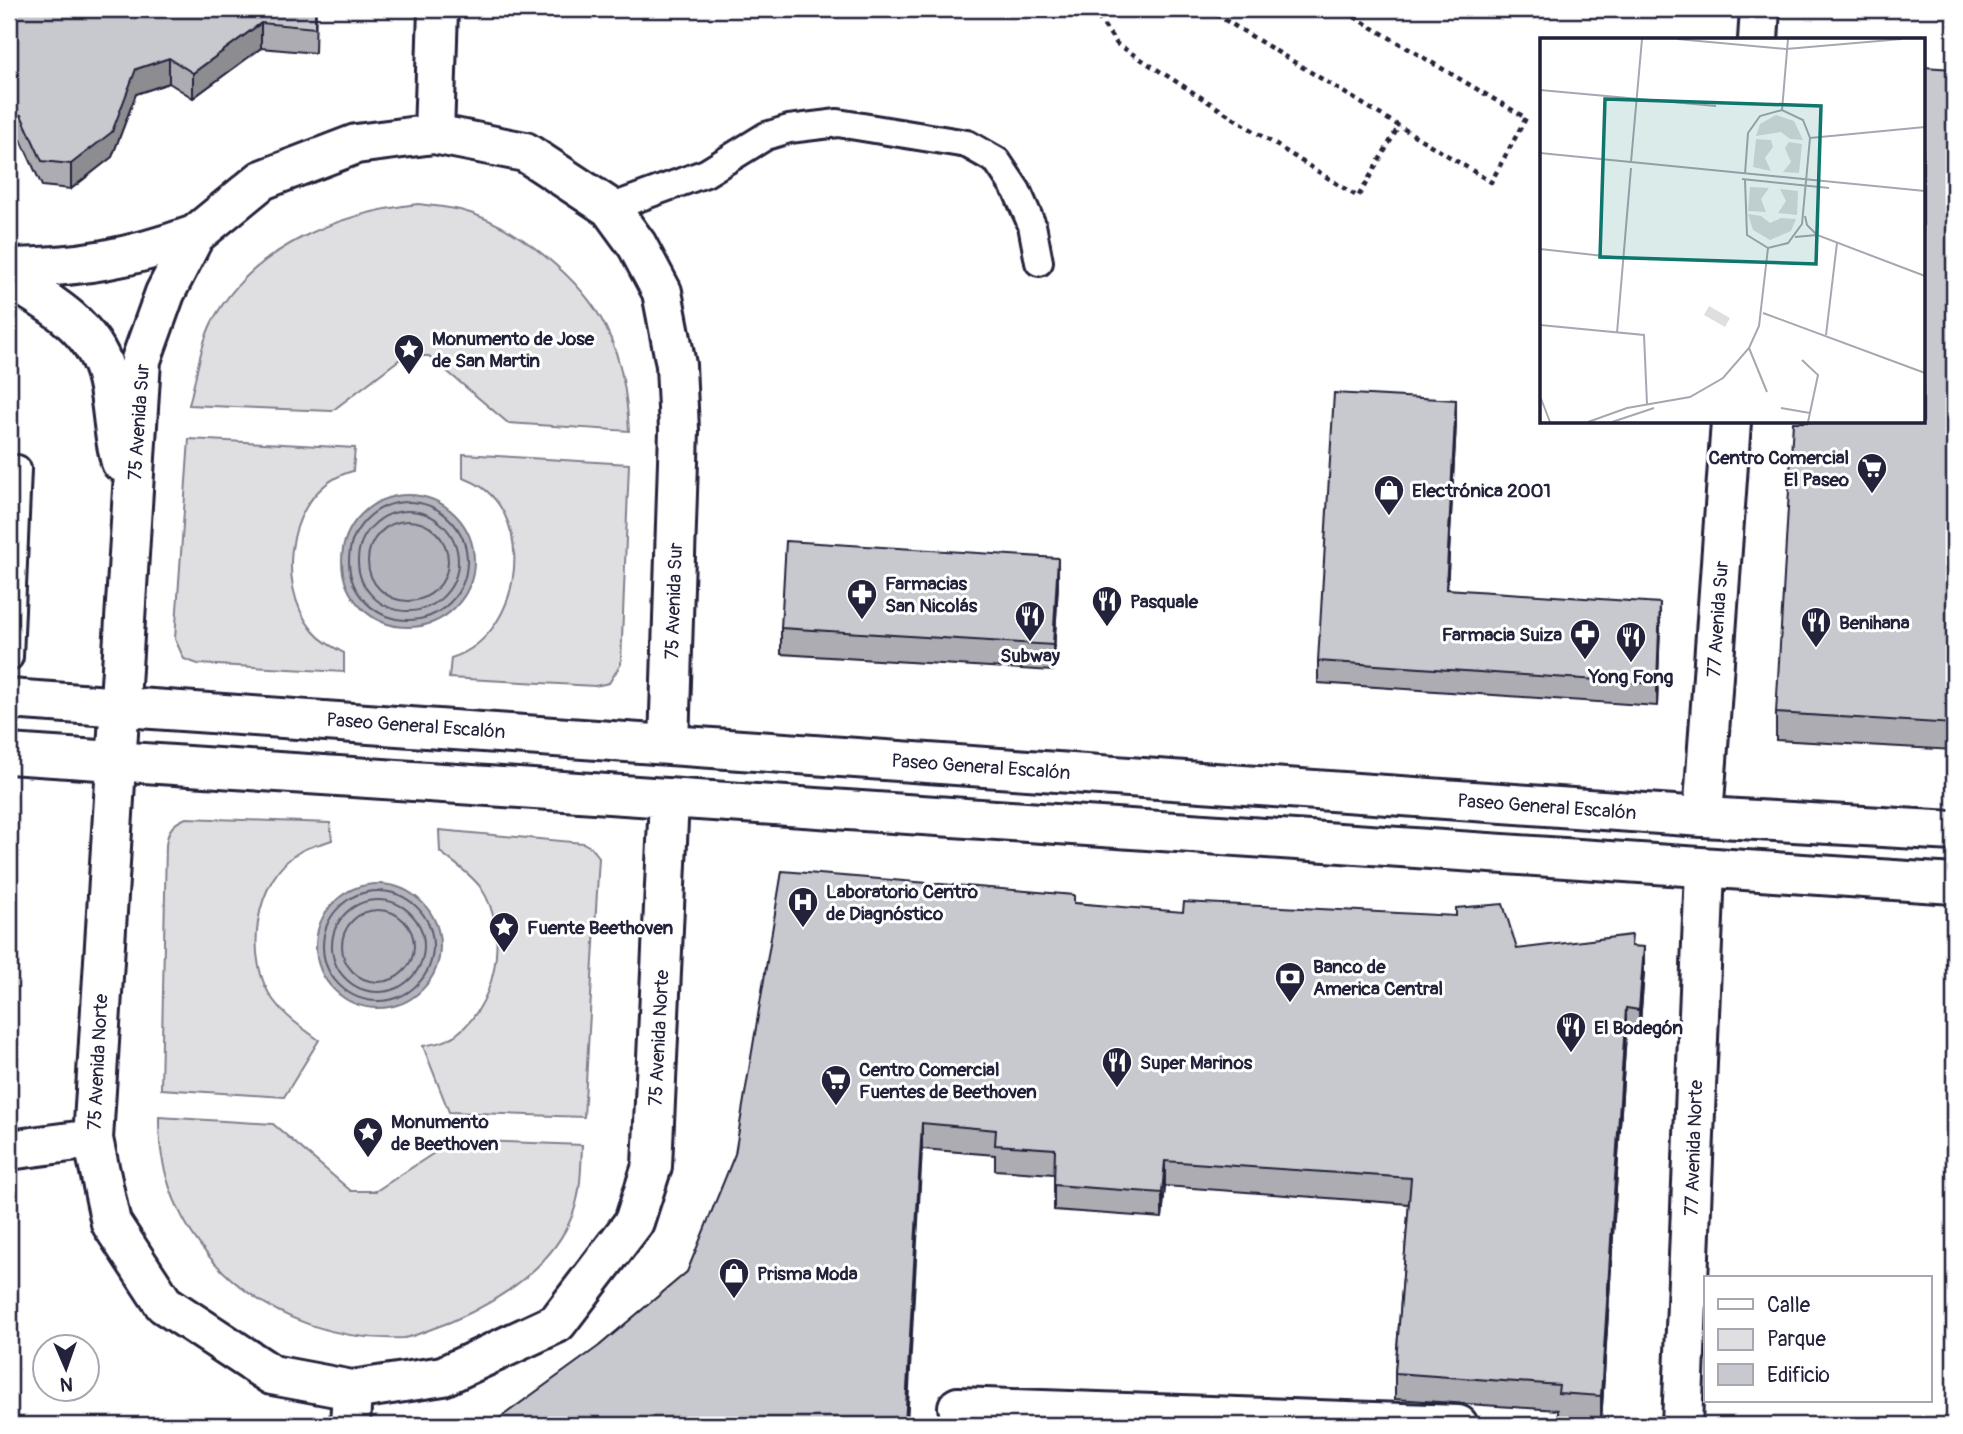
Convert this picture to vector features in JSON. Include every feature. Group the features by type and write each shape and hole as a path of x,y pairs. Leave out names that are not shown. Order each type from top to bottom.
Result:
{"main road":[{"path":"434,134 438,9"},
{"path":"1758,38 1760,9"},
{"name":"75 Avenida Sur","path":"115,760 141,359 165,293 195,235 262,180 356,144 434,134 525,152 610,208 637,245 662,292 676,365 679,430 669,744"},
{"path":"9,268 71,268 149,252 195,235"},
{"path":"9,278 60,309 94,348 105,371 113,435 132,501"},
{"name":"77 Avenida Sur","path":"1703,817 1731,424"},
{"name":"Paseo General Escalón","path":"9,699 120,704 1703,817 1954,831"},
{"path":"9,754 1705,870 1954,884"},
{"name":"75 Avenida Norte","path":"115,760 93,1139 111,1223 164,1304 272,1375 351,1408 443,1376 556,1323 634,1222 652,1166 669,799"},
{"name":"77 Avenida Norte","path":"1682,1425 1705,870"},
{"path":"9,1150 93,1139"},
{"path":"958,1407 1458,1425"}],"lane":[{"path":"610,208 706,173 766,136 789,129 838,123 967,144 997,161 1017,191 1032,225 1039,262"},
{"path":"9,657 17,469"}],"path":[{"path":"1091,9 1117,44 1358,197 1399,126"},
{"path":"1207,9 1492,182 1525,118 1341,9"}],"green space":[{"path":"418,204 460,210 502,227 544,255 581,291 606,328 616,353 625,391 629,431 508,423 429,356 404,356 332,411 189,405 201,352 212,322 229,296 250,273 300,238 329,226 358,216"},
{"path":"189,439 355,448 353,471 331,481 314,496 301,516 294,539 291,564 293,588 301,611 316,635 344,653 344,672 198,664 184,659 175,639"},
{"path":"463,454 629,464 621,664 609,683 595,686 449,678 451,658 476,645 496,624 508,597 514,568 513,539 504,513 487,492 463,478"},
{"path":"186,818 330,823 332,840 301,851 285,863 264,899 258,921 259,964 264,984 284,1012 319,1040 284,1097 161,1089 166,845 172,828"},
{"path":"439,830 583,843 592,848 599,857 584,1117 449,1112 423,1046 449,1039 465,1027 478,1010 488,991 496,948 495,926 490,906 477,883 440,852"},
{"path":"159,1117 273,1124 351,1191 376,1191 454,1140 582,1145 578,1195 573,1214 558,1242 544,1260 510,1290 470,1313 410,1337 356,1336 311,1325 269,1306 232,1280 202,1247 178,1209 164,1165"}],"water":[{"path":"408,495 433,500 455,514 469,536 474,561 469,586 455,608 433,622 408,627 383,622 361,608 347,586 342,561 347,536 361,514 383,500"},
{"path":"378,884 402,889 422,902 435,922 440,946 435,970 422,990 402,1003 378,1008 354,1003 334,990 321,970 316,946 321,922 334,902 354,889"}],"building":[{"path":"9,9 315,9 315,28 261,23 193,73 169,58 136,69 112,132 71,164 42,161 21,115 9,114"},
{"name":"Centro Comercial El Paseo","path":"1924,67 1954,69 1954,724 1776,713 1793,424 1924,424"},
{"path":"1334,393 1456,400 1446,589 1660,603 1657,684 1318,661"},
{"path":"786,541 1058,558 1053,645 781,628"},
{"path":"782,871 1074,895 1074,903 1183,912 1184,902 1456,916 1456,908 1503,904 1517,949 1632,935 1631,946 1644,947 1639,1010 1626,1008 1601,1396 1558,1393 1559,1385 1395,1373 1411,1178 1165,1161 1162,1193 1054,1185 1055,1149 995,1145 996,1130 922,1123 905,1425 490,1425 599,1346 687,1272 735,1154"}],"place":[{"name":"Monumento de Jose de San Martin","path":"409,376"},
{"name":"Centro Comercial El Paseo","path":"1872,495"},
{"name":"Electrónica 2001","path":"1389,517"},
{"name":"Farmacias San Nicolás","path":"862,621"},
{"name":"Pasquale","path":"1107,628"},
{"name":"Subway","path":"1030,643"},
{"name":"Benihana","path":"1816,649"},
{"name":"Farmacia Suiza","path":"1585,661"},
{"name":"Yong Fong","path":"1631,664"},
{"name":"Laboratorio Centro de Diagnóstico","path":"803,929"},
{"name":"Fuente Beethoven","path":"504,954"},
{"name":"Banco de America Central","path":"1290,1004"},
{"name":"El Bodegón","path":"1571,1054"},
{"name":"Super Marinos","path":"1117,1089"},
{"name":"Centro Comercial Fuentes de Beethoven","path":"836,1107"},
{"name":"Monumento de Beethoven","path":"368,1159"},
{"name":"Prisma Moda","path":"734,1300"}]}
